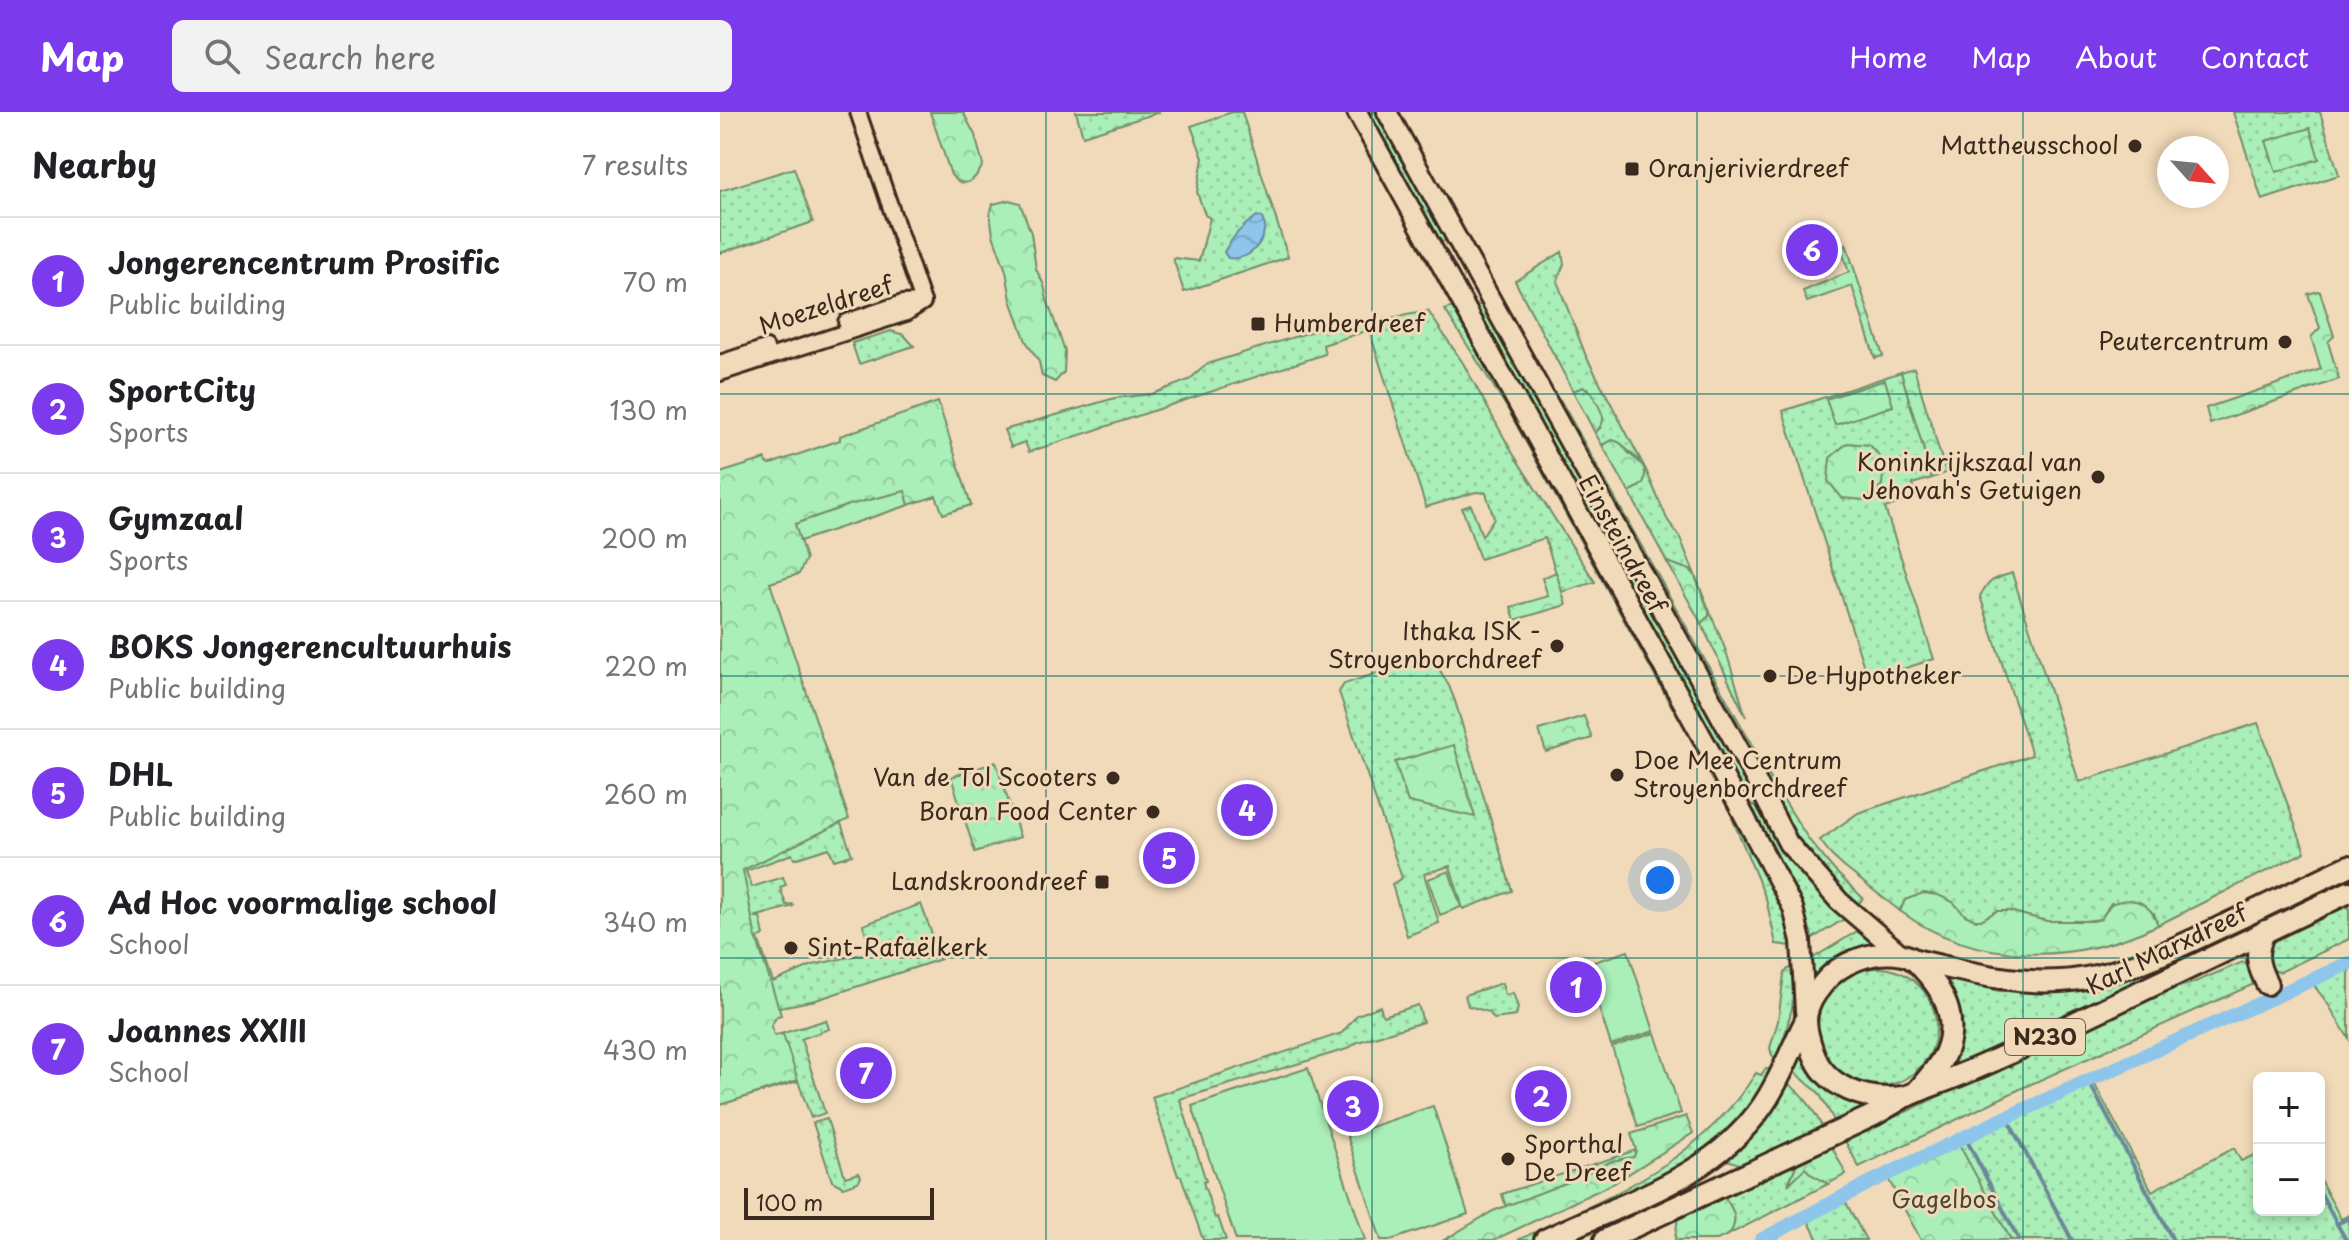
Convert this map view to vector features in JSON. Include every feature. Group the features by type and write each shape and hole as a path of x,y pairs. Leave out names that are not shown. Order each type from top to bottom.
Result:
{"highway":[{"name":"Karl Marxdreef","path":"1908,957 1986,977 2017,981 2083,978 2146,962 2349,866"},
{"name":"Karl Marxdreef","path":"1911,1094 1971,1072 2349,892"},
{"path":"2217,954 2239,956 2262,975 2259,942 2265,931"},
{"path":"1545,1240 1652,1192 1713,1156 1734,1139 1776,1084 1822,984 1837,970 1864,957 1908,957"},
{"name":"N230","path":"1605,1240 1874,1115 1911,1094 1936,1068 1946,1051 1950,1015 1940,988 1908,957"},
{"name":"N230","path":"1805,1016 1816,1061 1840,1085 1863,1096 1911,1094"}],"main road":[{"name":"Einsteindreef","path":"1357,112 1712,755 1793,908 1801,941 1805,1016"},
{"name":"Einsteindreef","path":"1387,112 1788,843 1839,901 1908,957"}],"street":[{"path":"858,112 923,302"},
{"name":"Moezeldreef","path":"720,363 903,303 923,302"},
{"name":"Moezeldreef","path":"720,373 906,313 923,302"}],"green space":[{"path":"930,112 963,112 975,135 983,165 969,182 961,182 951,175"},
{"path":"1076,112 1160,112 1083,136"},
{"path":"1232,112 1242,112 1288,257 1184,292 1173,258 1199,261 1210,218 1205,215 1197,192 1203,158 1191,126"},
{"path":"1367,112 1381,112 1451,239 1441,242"},
{"path":"2233,112 2320,112 2339,175 2262,200"},
{"path":"2310,128 2319,159 2276,172 2266,141"},
{"path":"794,168 813,222 720,253 720,191"},
{"path":"1009,200 1020,203 1031,233 1036,269 1065,351 1064,372 1055,382 1042,376 1039,362 1026,341 993,235 990,214 993,204"},
{"path":"1846,244 1883,356 1875,358 1852,286 1807,302 1803,291 1849,272 1841,250"},
{"path":"1562,252 1564,264 1557,281 1586,356 1646,470 1667,519 1680,538 1726,651 1746,717 1701,623 1709,616 1709,611 1694,574 1667,562 1629,492 1639,487 1639,459 1612,440 1602,445 1595,433 1601,427 1593,394 1584,387 1573,391 1515,281"},
{"path":"2318,291 2334,336 2328,342 2339,379 2210,424 2206,408 2321,369 2311,337 2320,328 2308,294"},
{"path":"1481,304 1533,399 1563,443 1756,791 1742,792 1473,308"},
{"path":"1456,306 1659,670 1673,709 1506,406 1445,310"},
{"path":"1428,311 1463,363 1512,452 1595,582 1562,592 1545,538 1480,559 1462,508 1471,505 1482,536 1494,518 1486,493 1476,492 1426,507 1369,330 1323,345 1325,354 1029,452 1025,442 1011,447 1004,430 1115,398 1152,394 1189,380 1207,364 1339,323 1380,320"},
{"path":"891,331 904,335 914,346 859,364 852,343"},
{"path":"1914,368 1946,473 1932,478 1901,372"},
{"path":"1901,372 1932,478 1912,484 1916,497 1885,508 1934,659 1868,680 1783,411"},
{"path":"1885,380 1893,406 1835,425 1826,399"},
{"path":"1584,387 1592,394 1603,415 1603,422 1595,433 1573,391"},
{"path":"1552,400 1561,401 1772,781 1809,840 1863,898 1856,907 1811,859 1776,801"},
{"path":"938,402 971,505 943,514 936,496 800,540 806,559 799,574 770,583 849,819 743,870 755,934 781,1015 771,1026 774,1035 783,1034 798,1080 720,1105 720,473 765,459 768,465"},
{"path":"1612,440 1621,444 1644,467 1643,484 1629,492 1602,445"},
{"path":"1847,443 1870,445 1884,462 1882,485 1865,500 1842,498 1828,481 1830,458"},
{"path":"905,491 909,505 800,541 795,524 849,505"},
{"path":"1667,562 1694,574 1709,611 1709,616 1701,623"},
{"path":"1556,572 1566,605 1515,620 1511,607 1548,596 1542,578"},
{"path":"2012,573 2079,782 2258,723 2305,852 2158,925 2154,913 2111,903 2101,919 2067,923 2009,911 1997,911 1981,920 1974,920 1905,900 1900,911 1832,856 1820,840 1858,813 2032,755 1980,596 1993,580"},
{"path":"1431,655 1455,701 1512,891 1463,909 1450,866 1424,874 1439,923 1407,936 1392,884 1402,878 1339,692 1344,684"},
{"path":"1584,716 1592,738 1546,752 1539,730"},
{"path":"1454,745 1475,817 1408,802 1395,762"},
{"path":"996,762 1020,837 975,852 951,777"},
{"path":"1748,803 1756,806 1783,852 1806,879 1846,918 1808,941 1793,891"},
{"path":"1737,814 1786,913 1792,946 1776,944 1766,899 1732,818"},
{"path":"838,815 852,855 834,860 829,848 794,859 792,854 746,871 752,887 783,877 786,885 780,887 786,905 793,906 754,917 760,917 764,935 758,938 773,982 813,965 872,952 863,925 921,904 941,959 816,1000 770,1009 720,847"},
{"path":"1449,871 1461,907 1440,915 1428,879"},
{"path":"2349,872 2349,884 1954,1069 1952,1066 1960,1044 1961,1021 1946,977 1999,991 2077,987"},
{"path":"1923,893 1953,902 1965,915 1975,920 1997,911 2009,911 2046,921 2093,921 2101,919 2111,904 2127,900 2146,906 2158,925 2094,947 2027,954 1993,950 1961,942 1930,929 1900,911 1905,900"},
{"path":"2349,900 2349,939 2280,972 2268,969 2266,947 2272,937"},
{"path":"1859,930 1877,942 1843,952 1812,978 1810,960"},
{"path":"1628,951 1654,1031 1611,1045 1585,965"},
{"path":"2349,958 2349,1039 2309,979"},
{"path":"2243,962 2249,965 2256,977 2254,984 2020,1089 1859,1167 1844,1139 2155,993 2190,984"},
{"path":"1794,968 1792,1008 1778,1060 1772,1056 1770,1048 1778,1021 1784,974"},
{"path":"1877,968 1900,972 1919,985 1932,1004 1936,1027 1932,1050 1919,1069 1900,1082 1877,1086 1854,1082 1835,1069 1822,1050 1818,1027 1822,1004 1835,985 1854,972"},
{"path":"1502,983 1505,995 1513,993 1518,1007 1516,1016 1494,1019 1489,1012 1468,1006 1465,995"},
{"path":"1418,1005 1423,1022 1358,1042 1347,1049 1180,1099 1206,1181 1203,1182 1226,1240 1203,1240 1152,1097 1342,1033 1357,1015 1380,1006 1383,1016"},
{"path":"720,1018 771,1026 774,1036 826,1020 829,1029 801,1039 825,1113 811,1118 798,1081 720,1105"},
{"path":"1655,1033 1681,1113 1638,1127 1612,1047"},
{"path":"1801,1052 1813,1073 1828,1089 1848,1100 1871,1107 1836,1124 1819,1093 1792,1070"},
{"path":"1308,1068 1365,1240 1236,1240 1192,1106"},
{"path":"1766,1068 1773,1071 1740,1120 1716,1144 1651,1185 1535,1240 1518,1240 1618,1192 1679,1154 1733,1104 1756,1073 1761,1075"},
{"path":"2090,1076 2152,1191 2234,1148 2241,1161 2253,1156 2253,1216 2325,1216 2325,1189 2341,1219 2349,1215 2349,1240 1948,1240 1905,1163 1963,1133"},
{"path":"1787,1083 1808,1104 1824,1130 1748,1167 1724,1159 1760,1124"},
{"path":"1433,1106 1468,1214 1391,1240 1381,1240 1347,1135"},
{"path":"1686,1116 1693,1133 1614,1183 1494,1240 1444,1240 1493,1211 1612,1161 1634,1157 1636,1150 1631,1134"},
{"path":"827,1119 845,1177 859,1173 861,1177 858,1182 843,1187 832,1181 813,1123"},
{"name":"Gagelbos","path":"1955,1137 2011,1240 1921,1240 1885,1173"},
{"path":"1831,1145 1846,1174 1828,1184 1805,1168 1788,1185 1798,1161"},
{"path":"1636,1150 1634,1157 1612,1161 1506,1207 1502,1194"},
{"path":"1798,1161 1789,1182 1805,1167 1828,1184 1730,1234 1734,1214 1724,1196"},
{"path":"1724,1196 1734,1214 1730,1234 1717,1240 1675,1240 1678,1216"},
{"path":"1843,1197 1866,1240 1818,1240 1806,1216"}],"water":[{"path":"1257,216 1262,218 1265,226 1258,246 1242,257 1228,258 1224,252 1231,241"}],"waterway":[{"path":"1761,1240 1873,1181 1992,1124 2349,963"},
{"path":"2089,1082 2173,1240"},
{"path":"2007,1118 2072,1240"},
{"path":"1965,1137 2019,1240"},
{"path":"2325,1201 2337,1224 2349,1218"},
{"path":"2337,1224 2346,1240"}],"place":[{"name":"Mattheusschool","path":"2135,146"},
{"name":"Oranjerivierdreef","path":"1632,169"},
{"name":"Ad Hoc voormalige school","path":"1812,250"},
{"name":"Humberdreef","path":"1258,324"},
{"name":"Peutercentrum","path":"2285,342"},
{"name":"Koninkrijkszaal van Jehovah's Getuigen","path":"2098,477"},
{"name":"Ithaka ISK - Stroyenborchdreef","path":"1557,646"},
{"name":"De Hypotheker","path":"1770,676"},
{"name":"Doe Mee Centrum Stroyenborchdreef","path":"1617,775"},
{"name":"Van de Tol Scooters","path":"1113,778"},
{"name":"BOKS Jongerencultuurhuis","path":"1247,810"},
{"name":"Boran Food Center","path":"1153,812"},
{"name":"DHL","path":"1169,858"},
{"name":"Landskroondreef","path":"1102,882"},
{"name":"Sint-Rafaëlkerk","path":"791,948"},
{"name":"Jongerencentrum Prosific","path":"1576,987"},
{"name":"Joannes XXIII","path":"866,1073"},
{"name":"SportCity","path":"1541,1096"},
{"name":"Gymzaal","path":"1353,1106"},
{"name":"Sporthal De Dreef","path":"1508,1159"}]}
